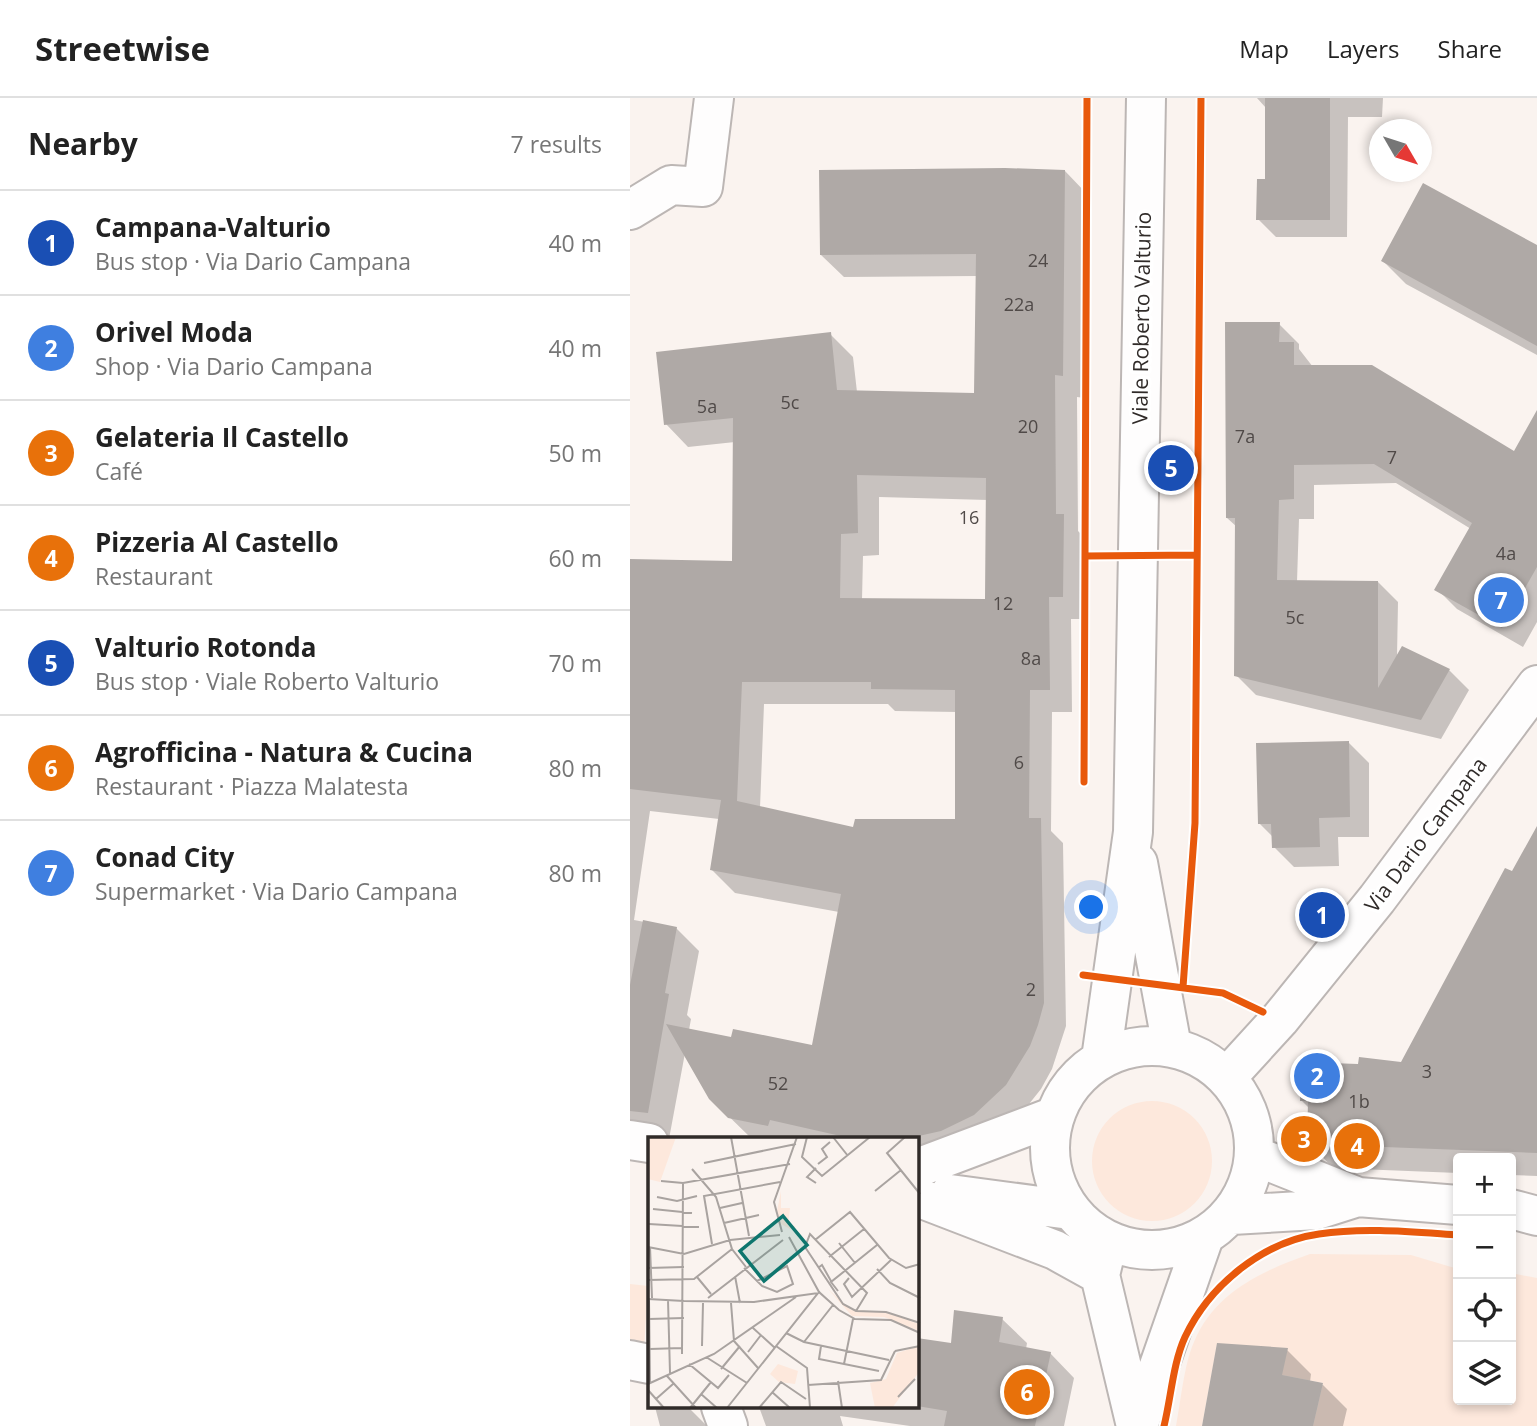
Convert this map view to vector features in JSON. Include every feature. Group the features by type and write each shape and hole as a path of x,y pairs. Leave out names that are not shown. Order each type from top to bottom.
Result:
{"street":[{"path":"630,210 671,185 703,187 714,98"},
{"name":"Viale Roberto Valturio","path":"1101,1059 1133,832 1146,98"},
{"name":"Via Dario Campana","path":"1227,1077 1280,1019 1377,900 1537,685"},
{"name":"Viale Roberto Valturio","path":"1133,832 1172,1047"},
{"path":"1148,1045 1172,1047 1196,1055 1227,1077 1247,1107 1255,1156 1250,1180 1218,1226 1137,1426 1104,1258 1088,1229 1070,1210 1058,1189 1051,1165 1050,1140 1055,1116 1065,1094 1081,1074 1101,1059 1123,1050 1148,1045"},
{"path":"919,1167 1055,1116"},
{"path":"630,1140 648,1143"},
{"path":"1255,1156 1358,1197 1453,1205"},
{"path":"919,1189 1070,1210"},
{"path":"919,1198 1055,1250 1104,1258 1133,1249 1157,1251 1181,1247 1218,1226 1317,1210 1358,1197"},
{"path":"1516,1210 1537,1216"},
{"path":"630,1360 648,1364"},
{"path":"721,1408 728,1426"}],"shaded area":[{"path":"1152,1101 1175,1105 1195,1118 1208,1138 1212,1161 1208,1184 1195,1204 1175,1217 1152,1221 1129,1217 1109,1204 1096,1184 1092,1161 1096,1138 1109,1118 1129,1105"},
{"path":"1310,1254 1411,1255 1453,1268 1453,1405 1516,1405 1516,1274 1537,1278 1537,1426 1313,1426 1323,1383 1282,1375 1217,1344 1202,1426 1176,1426 1185,1372 1194,1342 1203,1325 1227,1297 1275,1268"},
{"path":"630,1284 648,1286 644,1349 630,1347"}],"building":[{"path":"1265,98 1330,98 1330,220 1256,220 1257,179 1265,179"},
{"path":"819,170 1065,170 1063,376 1055,375 1056,514 1064,514 1063,597 1049,597 1050,690 1030,690 1029,818 1041,818 1044,1003 1030,1046 1006,1085 974,1115 941,1131 914,1137 845,1137 770,1120 768,1126 728,1118 709,1099 666,1024 731,1037 733,1029 812,1045 841,894 710,870 721,800 630,789 630,559 732,561 733,418 664,425 656,352 831,332 837,390 974,393 976,254 820,255","holes":["857,475 986,478 985,599 840,598 841,534 858,533","742,682 871,682 871,689 955,690 955,819 855,819 853,827 737,801"]},
{"path":"1423,183 1537,245 1537,346 1381,261"},
{"path":"1225,322 1280,322 1279,342 1294,342 1294,365 1372,365 1514,451 1537,410 1537,567 1502,628 1434,590 1472,523 1374,464 1294,465 1294,499 1279,500 1277,580 1378,581 1378,688 1402,646 1450,669 1421,720 1234,676 1235,518 1226,518"},
{"path":"1349,741 1350,817 1319,818 1320,847 1272,848 1271,824 1258,824 1256,743"},
{"path":"1537,826 1537,1153 1307,1144 1308,1101 1300,1101 1302,1062 1358,1064 1359,1057 1401,1062 1505,868 1512,871"},
{"path":"643,920 677,927 665,993 669,994 648,1113 630,1111 630,985"},
{"path":"954,1310 1003,1317 999,1342 1051,1352 1035,1426 944,1426 947,1411 919,1406 919,1338 951,1343"},
{"path":"1217,1343 1288,1348 1282,1375 1323,1383 1313,1426 1202,1426"}],"cycle path":[{"path":"1084,782 1087,98"},
{"path":"1183,987 1195,823 1201,98"},
{"path":"1085,556 1197,555"},
{"path":"1083,975 1223,993 1263,1012"},
{"path":"1164,1426 1178,1358 1195,1318 1223,1284 1258,1257 1277,1246 1298,1239 1336,1232 1388,1231 1453,1235"}],"place":[{"name":"Valturio Rotonda","path":"1171,468"},
{"name":"Conad City","path":"1501,600"},
{"name":"Campana-Valturio","path":"1322,915"},
{"name":"Orivel Moda","path":"1317,1076"},
{"name":"Gelateria Il Castello","path":"1304,1139"},
{"name":"Pizzeria Al Castello","path":"1357,1146"},
{"name":"Agrofficina - Natura & Cucina","path":"1027,1392"}]}
